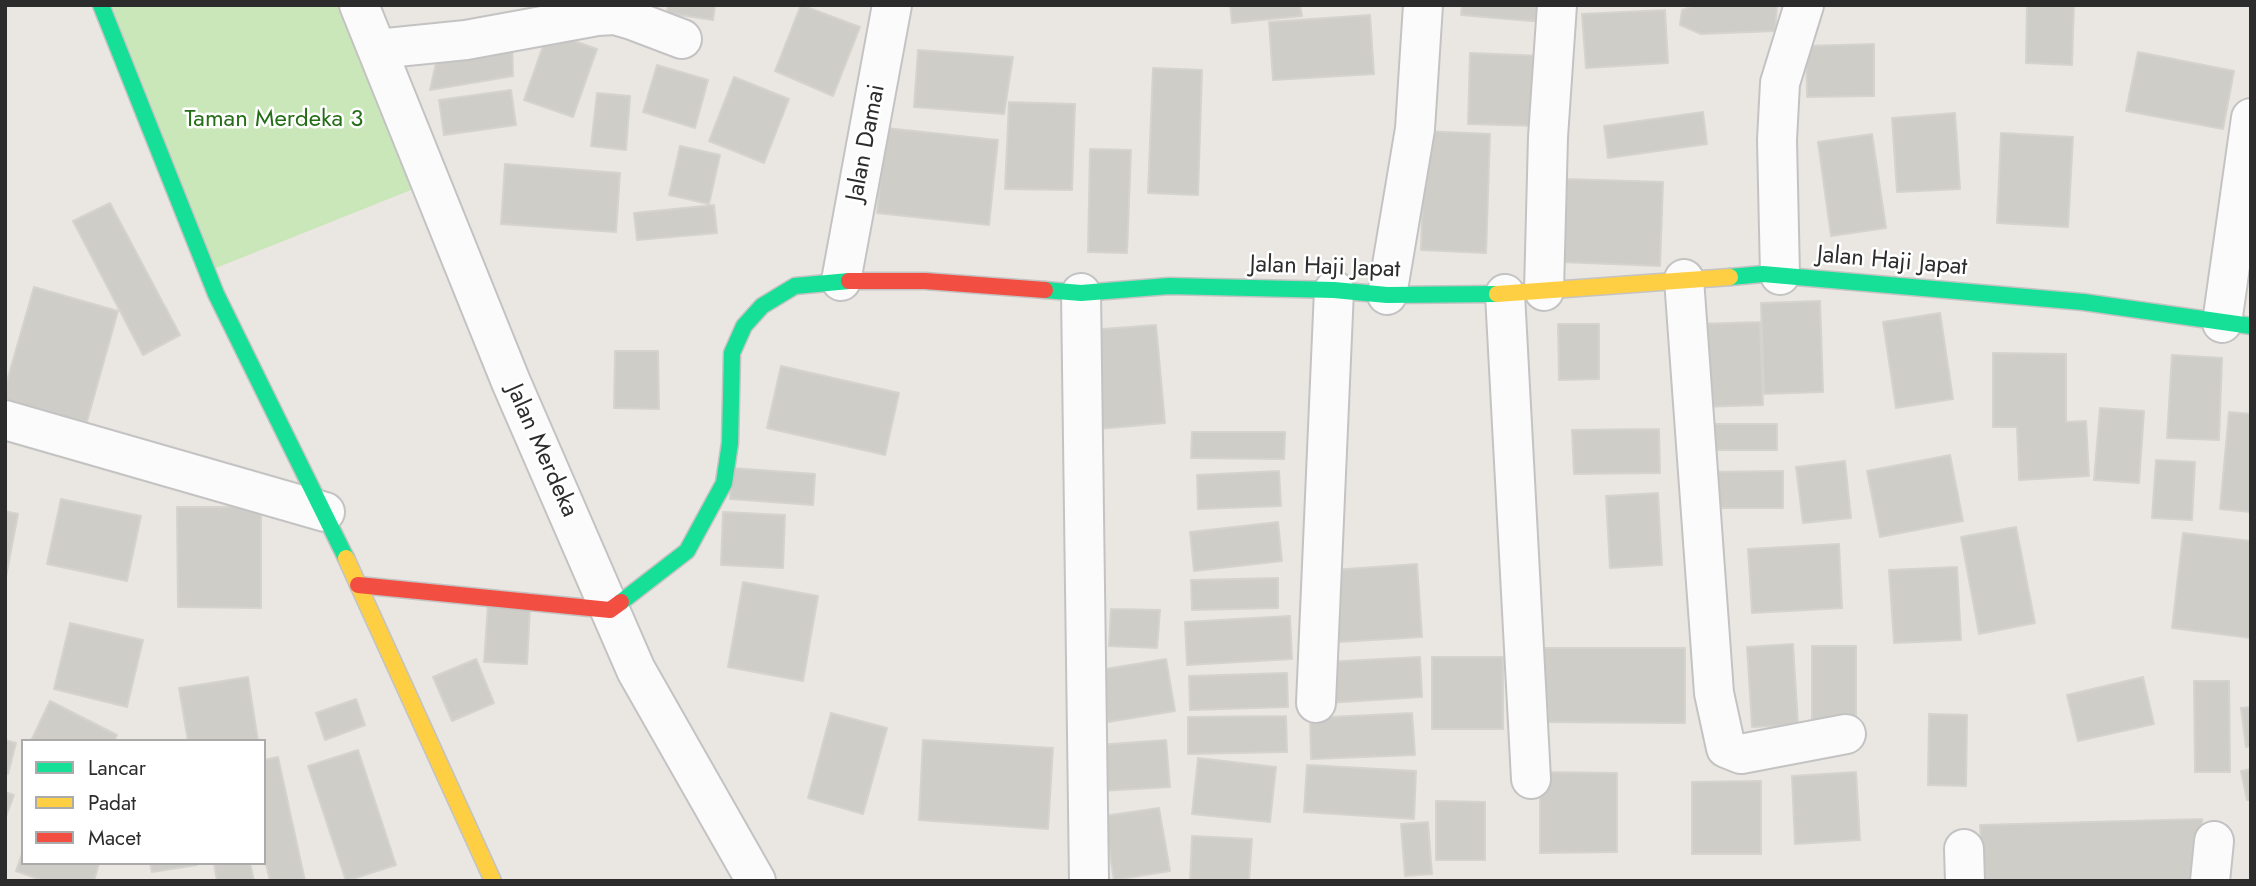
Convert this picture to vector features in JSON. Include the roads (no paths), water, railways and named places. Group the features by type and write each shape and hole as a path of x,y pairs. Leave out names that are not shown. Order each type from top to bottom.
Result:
{"street":[{"path":"101,5 216,294 325,512 489,880"},
{"name":"Jalan Merdeka","path":"359,5 511,382 636,670 755,881"},
{"name":"Jalan Damai","path":"841,281 892,5"},
{"path":"1387,295 1415,128 1423,5"},
{"path":"1544,291 1548,137 1557,5"},
{"path":"1780,275 1777,140 1780,83 1804,5"},
{"path":"377,49 466,40 615,15 682,39"},
{"path":"2236,325 2251,118"},
{"name":"Jalan Haji Japat","path":"610,610 687,551 724,483 730,443 732,353 744,326 762,306 795,286 841,281 925,281 1081,293 1170,286 1334,290 1387,295 1504,294 1685,279 1780,275 2083,302 2236,325"},
{"path":"1685,279 1714,693 1726,748 1741,754 1846,734"},
{"path":"1316,703 1334,290"},
{"path":"1081,293 1089,881"},
{"path":"1504,294 1531,779"},
{"path":"5,421 325,512"},
{"path":"358,585 610,610"},
{"path":"2210,881 2214,841"}],"park label":[{"name":"Taman Merdeka 3","path":"274,120"}]}
